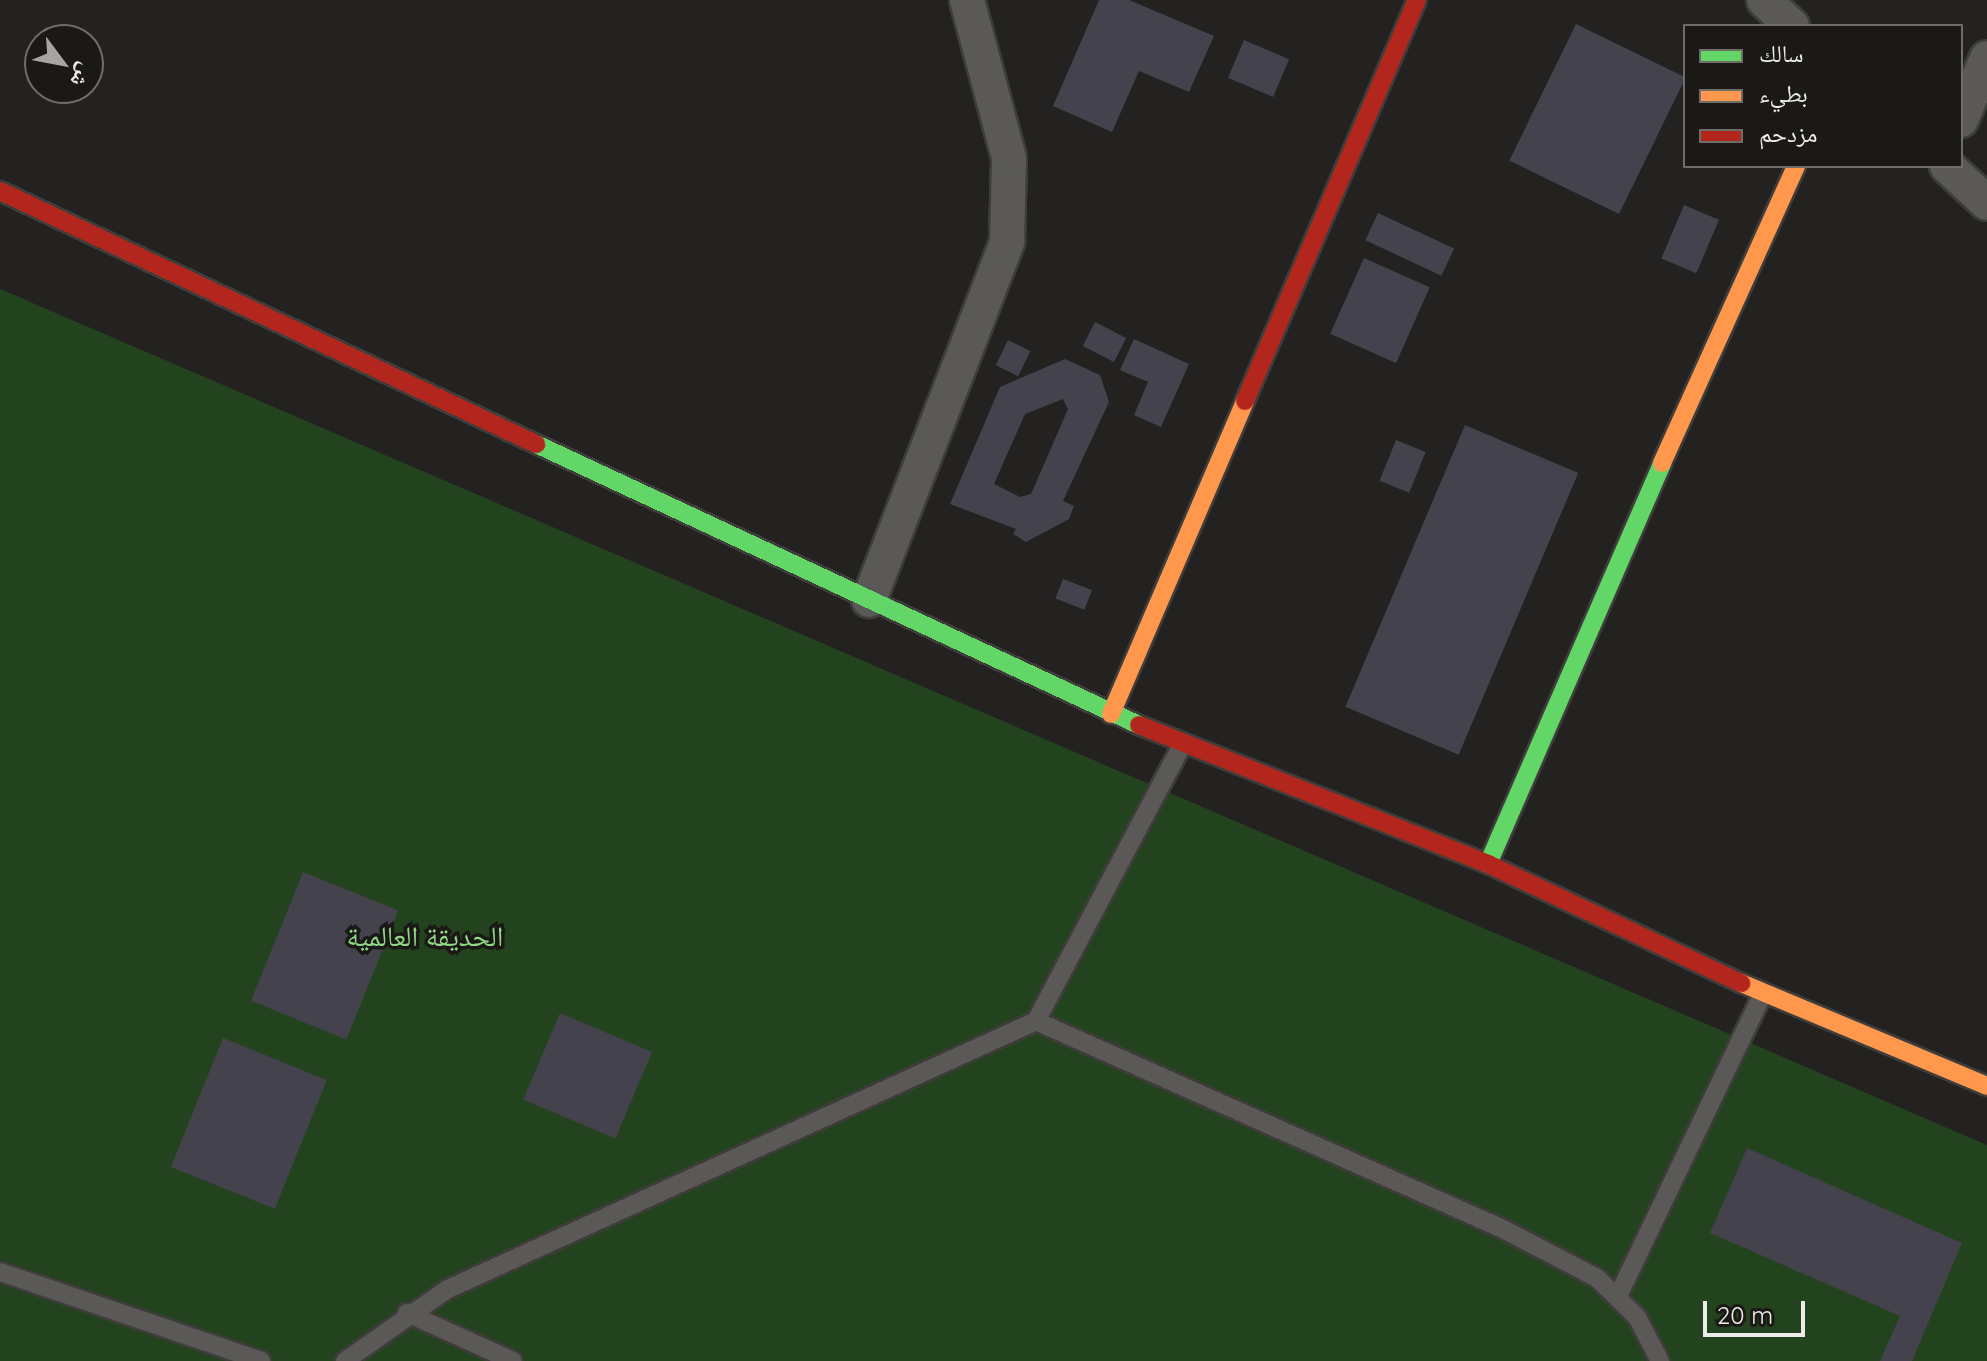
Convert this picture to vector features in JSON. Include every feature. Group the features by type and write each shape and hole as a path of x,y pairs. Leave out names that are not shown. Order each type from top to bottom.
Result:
{"street":[{"path":"869,600 1007,242 1009,158 967,0"},
{"path":"1111,714 1417,0"},
{"path":"1764,0 1790,24"},
{"path":"1963,115 1987,58"},
{"path":"1488,864 1596,609 1795,168"},
{"path":"1949,168 1987,203"},
{"path":"0,191 1111,714 1182,745 1488,864 1763,993 1987,1086"}],"lane":[{"path":"345,1361 407,1313 462,1282 1036,1021 1182,745"},
{"path":"1619,1294 1763,993"},
{"path":"1036,1021 1503,1229 1619,1294 1660,1361"},
{"path":"0,1272 261,1361"},
{"path":"407,1313 513,1361"}],"green space":[{"name":"الحديقة العالمية","path":"0,289 1987,1145 1987,1361 0,1361"}],"building":[{"path":"1099,0 1129,0 1214,36 1189,92 1139,71 1112,132 1053,106"},
{"path":"1576,24 1683,76 1683,83 1619,214 1509,161"},
{"path":"1244,40 1289,59 1273,97 1228,78"},
{"path":"1684,205 1719,220 1696,273 1661,258"},
{"path":"1378,213 1454,248 1441,276 1365,240"},
{"path":"1364,258 1430,287 1396,363 1330,334"},
{"path":"1095,322 1126,338 1114,362 1083,346"},
{"path":"1134,339 1189,364 1161,427 1134,415 1148,382 1120,370"},
{"path":"1008,340 1030,351 1018,376 996,365"},
{"path":"1065,359 1100,375 1109,402 1063,501 1074,506 1069,519 1026,542 1013,534 1016,529 950,504 1000,387","holes":["1063,399 1068,409 1031,494 1020,497 994,484 1025,414"]},
{"path":"1465,425 1578,473 1459,755 1345,707"},
{"path":"1396,440 1426,452 1409,493 1380,481"},
{"path":"1063,579 1092,590 1084,610 1055,599"},
{"path":"303,872 398,911 346,1039 251,1001"},
{"path":"560,1013 652,1052 615,1139 523,1100"},
{"path":"223,1038 327,1080 275,1209 171,1167"},
{"path":"1747,1148 1962,1243 1912,1361 1880,1361 1900,1316 1710,1233"}],"traffic: fast":[{"path":"536,444 1139,725"},
{"path":"1488,864 1662,463"}],"traffic: slow":[{"path":"1662,463 1795,168"},
{"path":"1111,714 1245,401"},
{"path":"1741,983 1987,1086"}],"traffic: jam":[{"path":"1245,401 1417,0"},
{"path":"0,191 536,444"},
{"path":"1139,725 1488,864 1741,983"}]}
